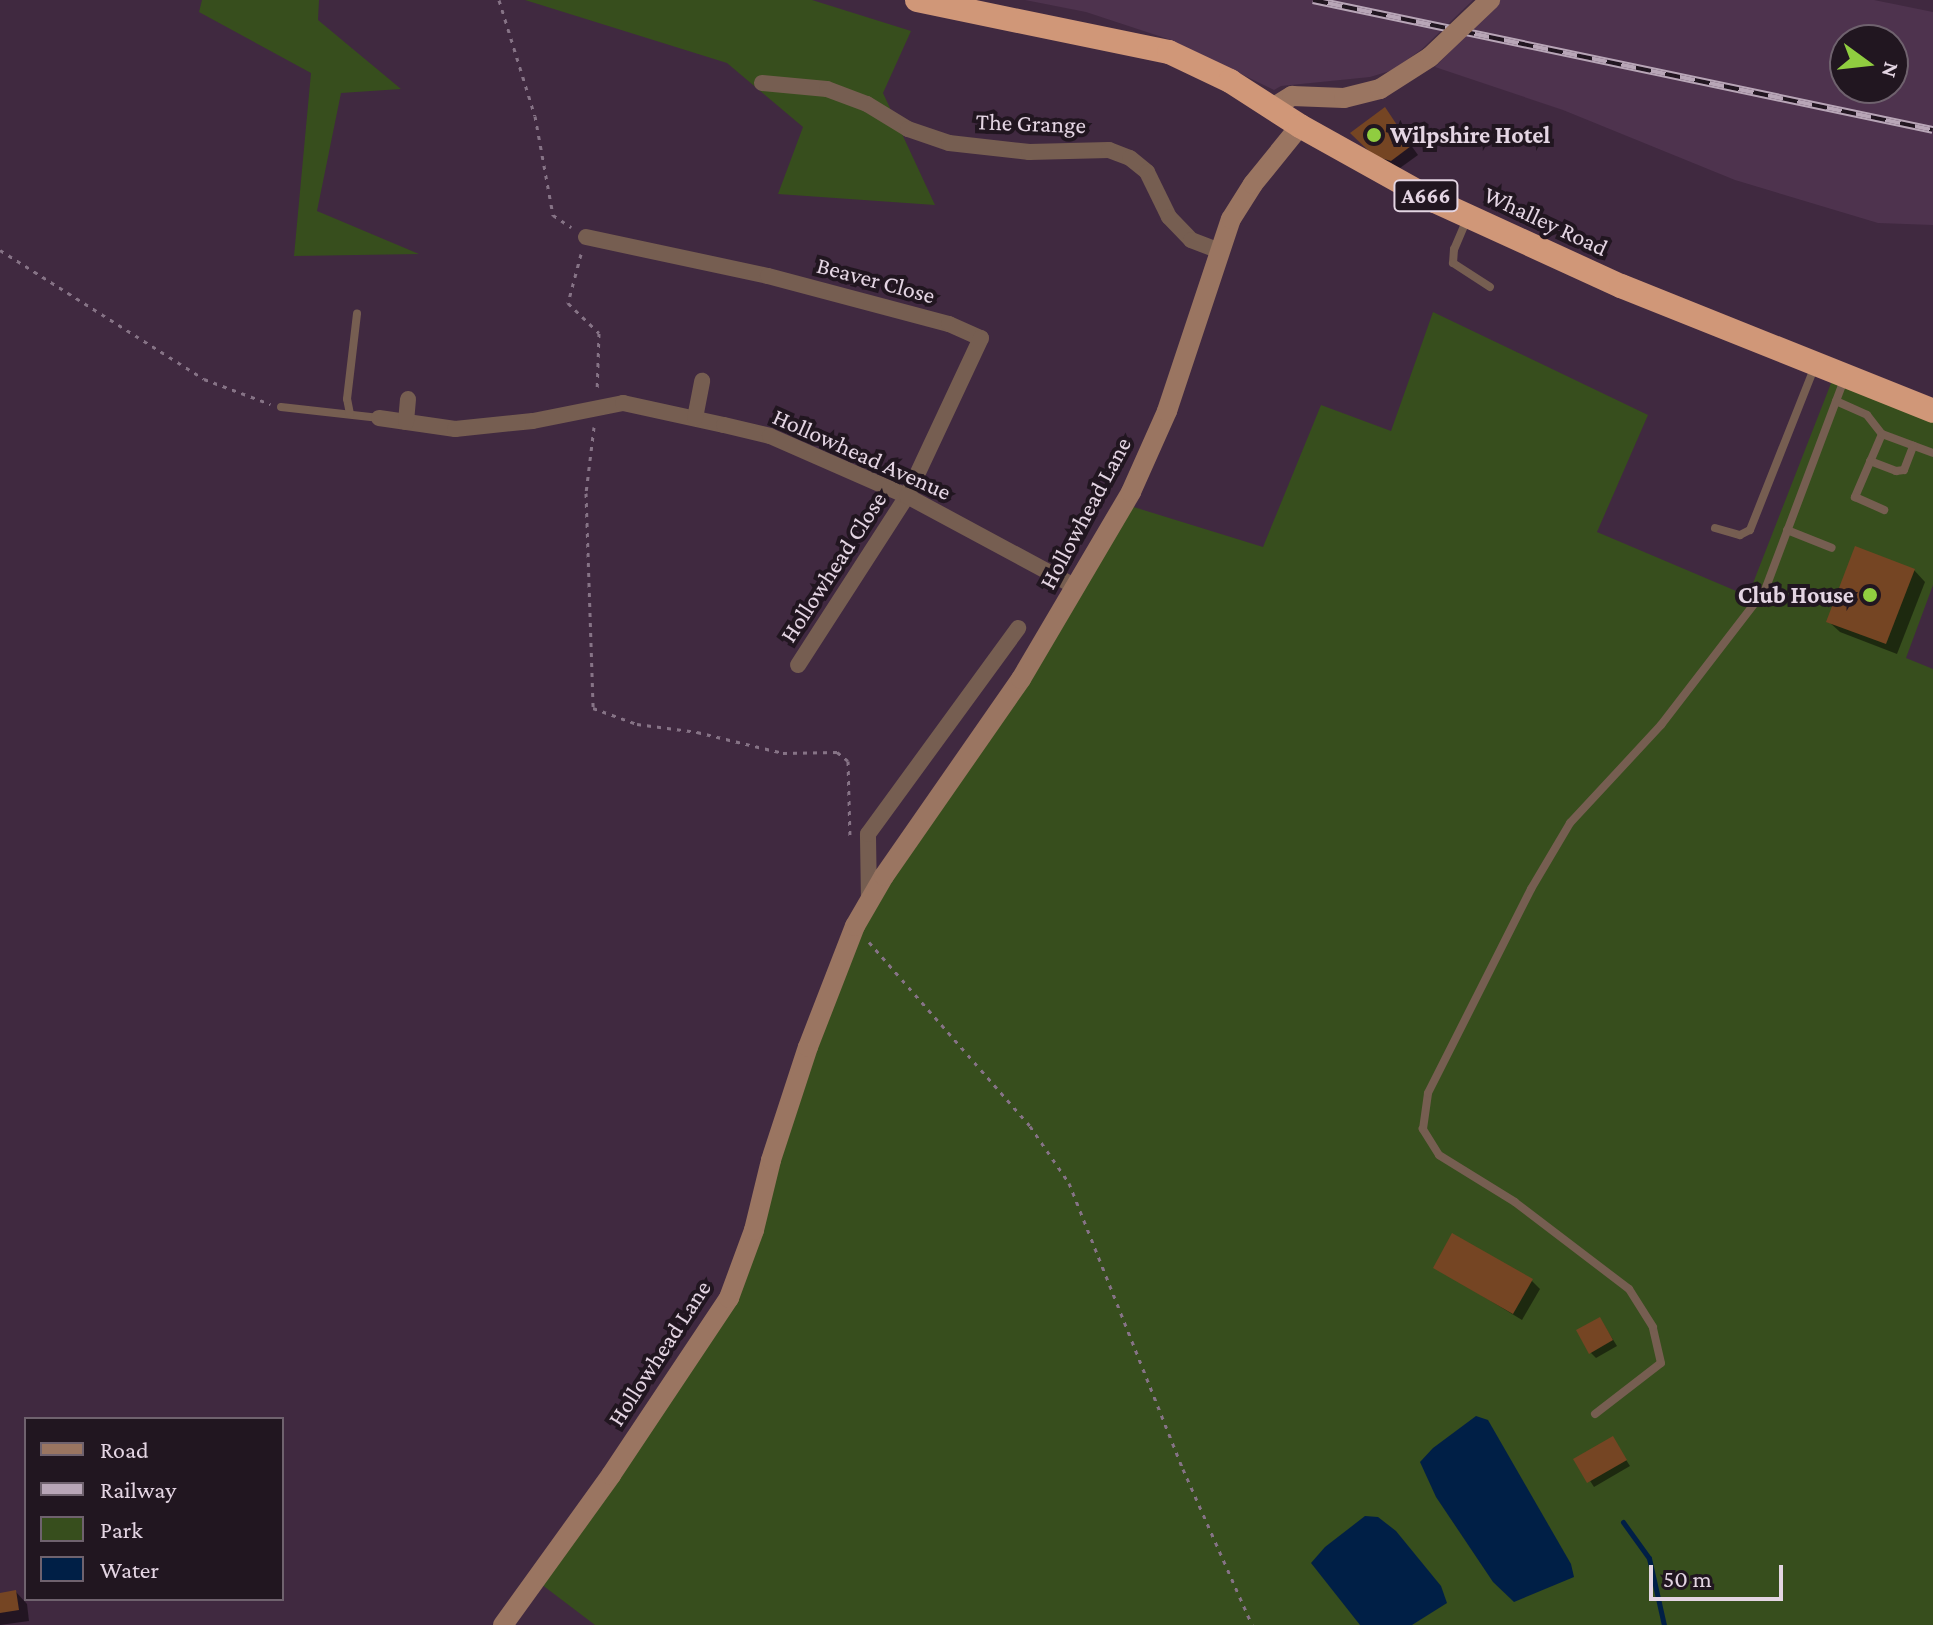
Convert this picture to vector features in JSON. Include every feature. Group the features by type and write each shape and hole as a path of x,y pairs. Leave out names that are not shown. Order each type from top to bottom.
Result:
{"highway":[{"name":"Whalley Road","path":"917,0 1169,52 1230,81 1300,126 1468,216 1621,286 1933,411"}],"street":[{"path":"1271,109 1292,96 1344,98 1380,89 1430,57 1490,0"},
{"name":"The Grange","path":"762,83 827,89 867,104 908,129 949,143 1029,152 1109,150 1130,158 1147,172 1169,217 1191,240 1217,250"},
{"name":"Hollowhead Lane","path":"503,1625 611,1475 729,1298 754,1230 771,1160 808,1047 855,926 1021,679 1131,492 1167,411 1217,250 1231,219 1253,184 1300,126"},
{"name":"Beaver Close","path":"586,237 768,276 949,324 981,338 907,496"},
{"path":"695,418 702,381"},
{"path":"406,422 408,399"},
{"name":"Hollowhead Avenue","path":"379,418 455,429 623,403 770,436 907,496 1076,587"},
{"name":"Hollowhead Close","path":"798,665 907,496"},
{"path":"869,902 868,834 1018,628"}],"lane":[{"path":"1468,216 1454,249 1453,263 1490,287"},
{"path":"350,414 347,399 357,314"},
{"path":"1715,528 1740,535 1750,530 1815,365"},
{"path":"1595,1414 1661,1363 1653,1327 1629,1289 1515,1202 1439,1155 1423,1129 1428,1093 1531,889 1570,823 1661,725 1742,624 1765,590 1845,376"},
{"path":"1836,401 1867,415 1882,434 1933,453"},
{"path":"281,407 379,418"},
{"path":"1882,434 1855,497 1884,510"},
{"path":"1870,461 1896,471 1904,470 1913,446"},
{"path":"1787,530 1832,548"}],"path":[{"path":"499,0 535,116 553,215 586,237 568,303 599,333 596,409 586,493 593,708 637,724 697,732 783,753 837,752 848,761 850,842"},
{"path":"0,250 204,379 281,407"},
{"path":"855,926 1030,1126 1069,1183 1183,1469 1252,1625"}],"shaded area":[{"path":"1025,0 1473,0 1422,49 1393,70 1370,77 1281,86 1274,90 1171,40 1086,12"},
{"path":"1499,0 1874,0 1933,12 1933,225 1878,223 1735,180 1563,110 1435,67"}],"green space":[{"path":"202,0 319,0 318,20 401,89 341,93 317,211 419,254 294,256 311,73 199,12"},
{"path":"525,0 812,0 911,31 883,93 935,205 778,194 803,127 727,63"},
{"path":"1433,312 1648,415 1597,532 1748,596 1835,373 1933,411 1933,585 1906,658 1933,669 1933,1625 595,1625 537,1581 729,1298 835,971 1124,504 1263,547 1321,405 1391,431"}],"water":[{"path":"1476,1416 1488,1420 1571,1564 1574,1577 1514,1602 1493,1582 1436,1497 1420,1462 1433,1448"},
{"path":"1365,1516 1378,1517 1396,1531 1441,1586 1447,1603 1412,1625 1360,1625 1311,1563 1325,1547"}],"building":[{"path":"1385,107 1411,146 1391,161 1374,156 1350,133"},
{"name":"Club House","path":"1855,546 1915,569 1886,644 1826,622"},
{"path":"1452,1233 1533,1279 1513,1314 1433,1268"},
{"path":"1600,1317 1613,1340 1589,1354 1576,1330"},
{"path":"1613,1436 1627,1460 1587,1483 1573,1459"},
{"path":"16,1590 19,1610 0,1613 0,1593"}],"waterway":[{"path":"1623,1522 1649,1558 1664,1625"}],"railway":[{"path":"1313,0 1933,130"}],"place":[{"name":"Wilpshire Hotel","path":"1374,135"},
{"name":"Club House","path":"1870,595"}]}
